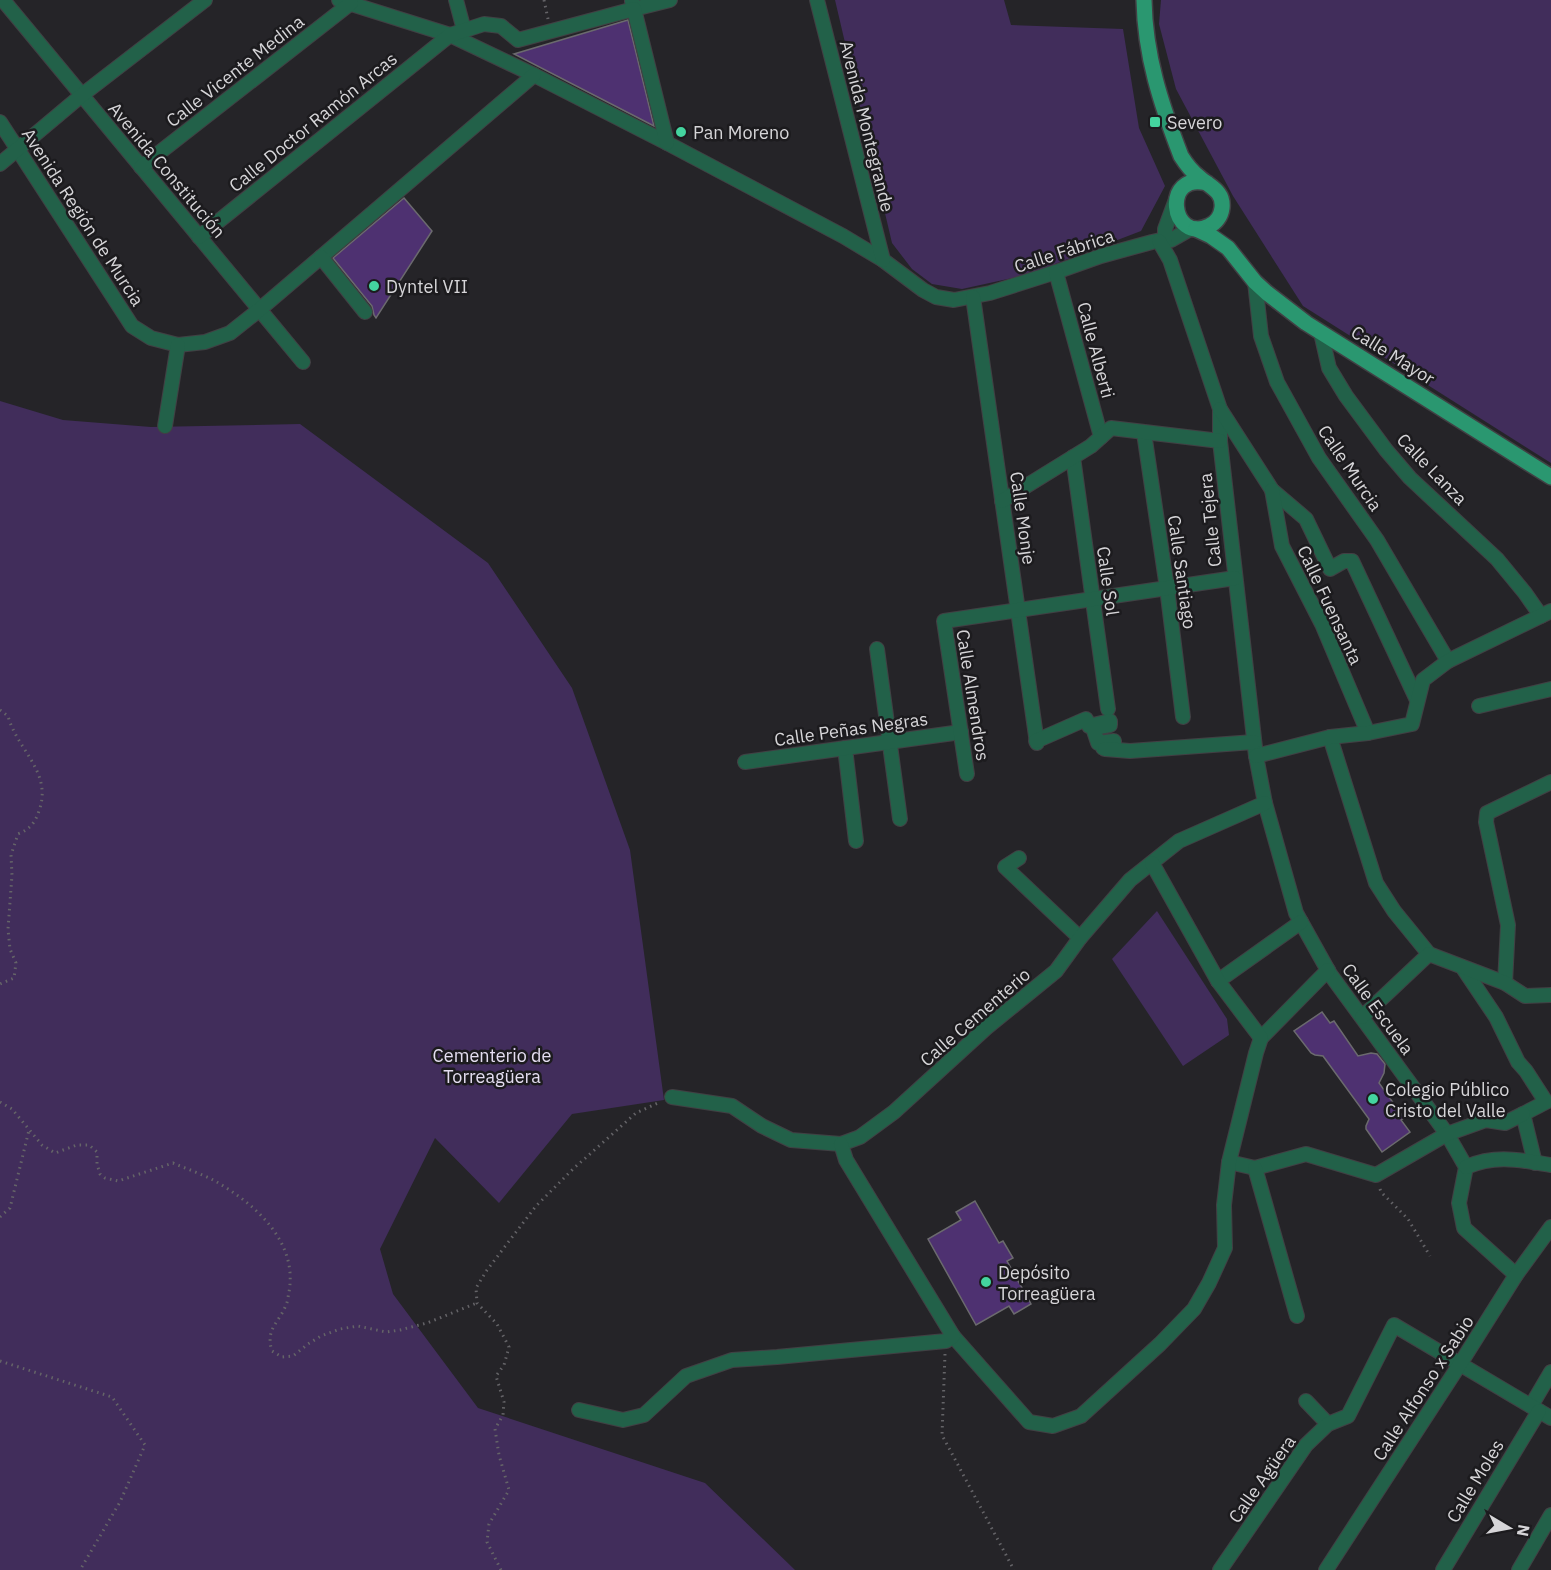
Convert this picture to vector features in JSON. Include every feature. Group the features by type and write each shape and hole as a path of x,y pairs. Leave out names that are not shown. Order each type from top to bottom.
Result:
{"main road":[{"path":"1144,0 1144,23 1156,86 1181,156 1187,167 1216,190 1222,200 1221,211 1212,225 1194,228 1180,221 1177,215 1177,197 1182,178 1181,156"},
{"path":"1177,197 1192,183 1207,183"},
{"name":"Calle Mayor","path":"1221,211 1228,248"},
{"name":"Calle Mayor","path":"1194,228 1228,248 1255,282 1276,301 1321,333 1551,477"}],"street":[{"name":"Avenida Constitución","path":"3,0 303,362"},
{"path":"0,164 82,95 205,0"},
{"path":"456,0 464,30"},
{"path":"668,143 633,5 670,0"},
{"name":"Avenida Montegrande","path":"817,0 883,260"},
{"name":"Calle Fábrica","path":"346,1 450,35 534,75 843,236 883,260 930,294 943,299 974,297 1056,273 1101,256 1152,242 1171,240 1194,228"},
{"name":"Calle Vicente Medina","path":"141,167 346,1"},
{"name":"Calle Doctor Ramón Arcas","path":"199,237 450,35 484,24 501,26 518,40 633,5"},
{"name":"Avenida Región de Murcia","path":"0,122 132,327 151,338 178,345 205,342 230,333 534,75"},
{"path":"1162,240 1177,197"},
{"name":"Calle Tejera","path":"1162,240 1220,409 1220,441 1235,579 1255,749 1265,803"},
{"path":"321,257 365,312"},
{"name":"Calle Alberti","path":"1056,273 1101,437"},
{"name":"Calle Murcia","path":"1255,282 1261,336 1276,382 1319,458 1377,540 1448,661"},
{"name":"Calle Monje","path":"974,297 1036,742 1086,719 1089,726 1110,721 1110,725 1093,728 1098,743 1114,741 1114,746 1103,748 1130,751 1255,749"},
{"name":"Calle Lanza","path":"1321,333 1329,368 1346,396 1386,450 1410,478 1497,560 1546,614"},
{"path":"165,426 178,345"},
{"path":"1220,409 1272,490 1306,519 1330,568 1344,561 1352,561 1418,700"},
{"path":"1002,501 1091,446 1111,429 1220,441"},
{"name":"Calle Santiago","path":"1144,433 1183,717"},
{"name":"Calle Sol","path":"1073,457 1108,709"},
{"name":"Calle Fuensanta","path":"1272,490 1282,546 1322,624 1368,732"},
{"path":"1018,610 1235,579"},
{"name":"Calle Almendros","path":"967,774 944,621 1018,610"},
{"path":"1255,749 1412,724 1423,681 1448,661 1546,614"},
{"path":"877,649 900,819"},
{"path":"1479,706 1551,689"},
{"name":"Calle Peñas Negras","path":"745,762 961,732"},
{"path":"1330,737 1376,883 1394,911 1429,954 1505,983 1525,996 1551,994"},
{"path":"845,748 856,841"},
{"path":"1505,983 1508,925 1486,822 1487,813 1551,782"},
{"name":"Calle Cementerio","path":"841,1144 860,1137 894,1112 986,1028 1056,971 1080,938 1130,880 1179,841 1265,803"},
{"name":"Calle Escuela","path":"1265,803 1296,913 1328,970 1447,1134 1466,1167"},
{"path":"1019,858 1005,867 1080,938"},
{"path":"1152,863 1218,981 1261,1038"},
{"path":"1218,981 1301,922"},
{"path":"1362,1017 1429,954"},
{"path":"1229,1162 1255,1168 1306,1154 1376,1175 1447,1134 1486,1120 1505,1124 1522,1114 1549,1104 1518,1062 1496,1017 1458,966"},
{"path":"672,1097 732,1106 762,1126 791,1140 841,1144 846,1160 950,1338 1029,1422 1053,1426 1082,1416 1160,1344 1194,1309 1225,1248 1224,1204 1229,1162 1261,1038 1328,970"},
{"path":"1522,1114 1535,1163"},
{"path":"1516,1275 1464,1228 1459,1203 1466,1167 1480,1161 1509,1158 1551,1165"},
{"path":"1255,1168 1297,1316"},
{"name":"Calle Alfonso x Sabio","path":"1326,1570 1516,1275 1551,1227"},
{"name":"Calle Agüera","path":"1220,1570 1306,1445 1328,1424 1348,1416 1395,1325 1460,1364"},
{"path":"579,1410 623,1420 644,1416 686,1377 732,1360 950,1338"},
{"path":"1460,1364 1551,1418"},
{"name":"Calle Moles","path":"1443,1570 1535,1409 1551,1372"},
{"path":"1306,1401 1328,1424"},
{"path":"1519,1570 1551,1515"}],"path":[{"path":"0,710 8,716 11,728 41,777 43,801 37,819 30,829 18,834 11,855 12,875 8,929 10,949 16,963 14,978 0,984"},
{"path":"501,1570 487,1542 489,1524 509,1490 499,1455 495,1429 503,1415 504,1402 496,1376 504,1365 509,1347 497,1324 477,1303 476,1288 536,1206 573,1169 636,1113 672,1097"},
{"path":"0,1102 12,1109 42,1145 55,1153 77,1145 89,1145 97,1152 100,1174 105,1178 118,1181 173,1163 213,1180 255,1209 282,1243 289,1260 291,1279 286,1305 273,1327 270,1344 272,1351 282,1358 293,1356 321,1336 340,1329 358,1326 386,1332 400,1330 427,1323 477,1303"},
{"path":"0,1217 10,1208 29,1130"},
{"path":"1376,1175 1381,1192 1408,1219 1430,1256"},
{"path":"950,1338 943,1385 942,1435 1014,1570"},
{"path":"0,1361 112,1397 145,1445 120,1502 80,1570"}],"green space":[{"path":"835,0 1004,0 1011,25 1123,29 1139,128 1165,186 1141,231 1026,275 962,289 932,284 912,269 892,243"},
{"path":"1161,0 1551,0 1551,463 1303,306 1233,196 1176,89 1159,24"},
{"name":"Cementerio de Torreagüera","path":"0,401 63,420 151,427 300,424 488,563 572,688 630,850 664,1100 572,1114 499,1203 435,1138 380,1249 393,1294 478,1408 705,1483 795,1570 0,1570"},
{"path":"1157,911 1227,1019 1229,1035 1183,1066 1112,959"}],"building":[{"path":"628,20 654,126 514,54"},
{"name":"Dyntel VII","path":"404,198 432,231 376,318 372,306 333,258"},
{"name":"Colegio Público Cristo del Valle","path":"1322,1012 1330,1023 1334,1021 1358,1056 1377,1054 1385,1064 1379,1083 1404,1118 1401,1120 1410,1132 1382,1152 1366,1129 1369,1119 1323,1056 1311,1053 1294,1031"},
{"name":"Depósito Torreagüera","path":"975,1201 999,1243 1003,1241 1013,1258 1007,1261 1031,1304 1014,1314 1009,1306 976,1325 928,1239 961,1220 956,1212"}],"place":[{"name":"Severo","path":"1155,122"},
{"name":"Pan Moreno","path":"681,132"},
{"name":"Dyntel VII","path":"374,286"},
{"name":"Colegio Público Cristo del Valle","path":"1373,1099"},
{"name":"Depósito Torreagüera","path":"986,1282"}]}
